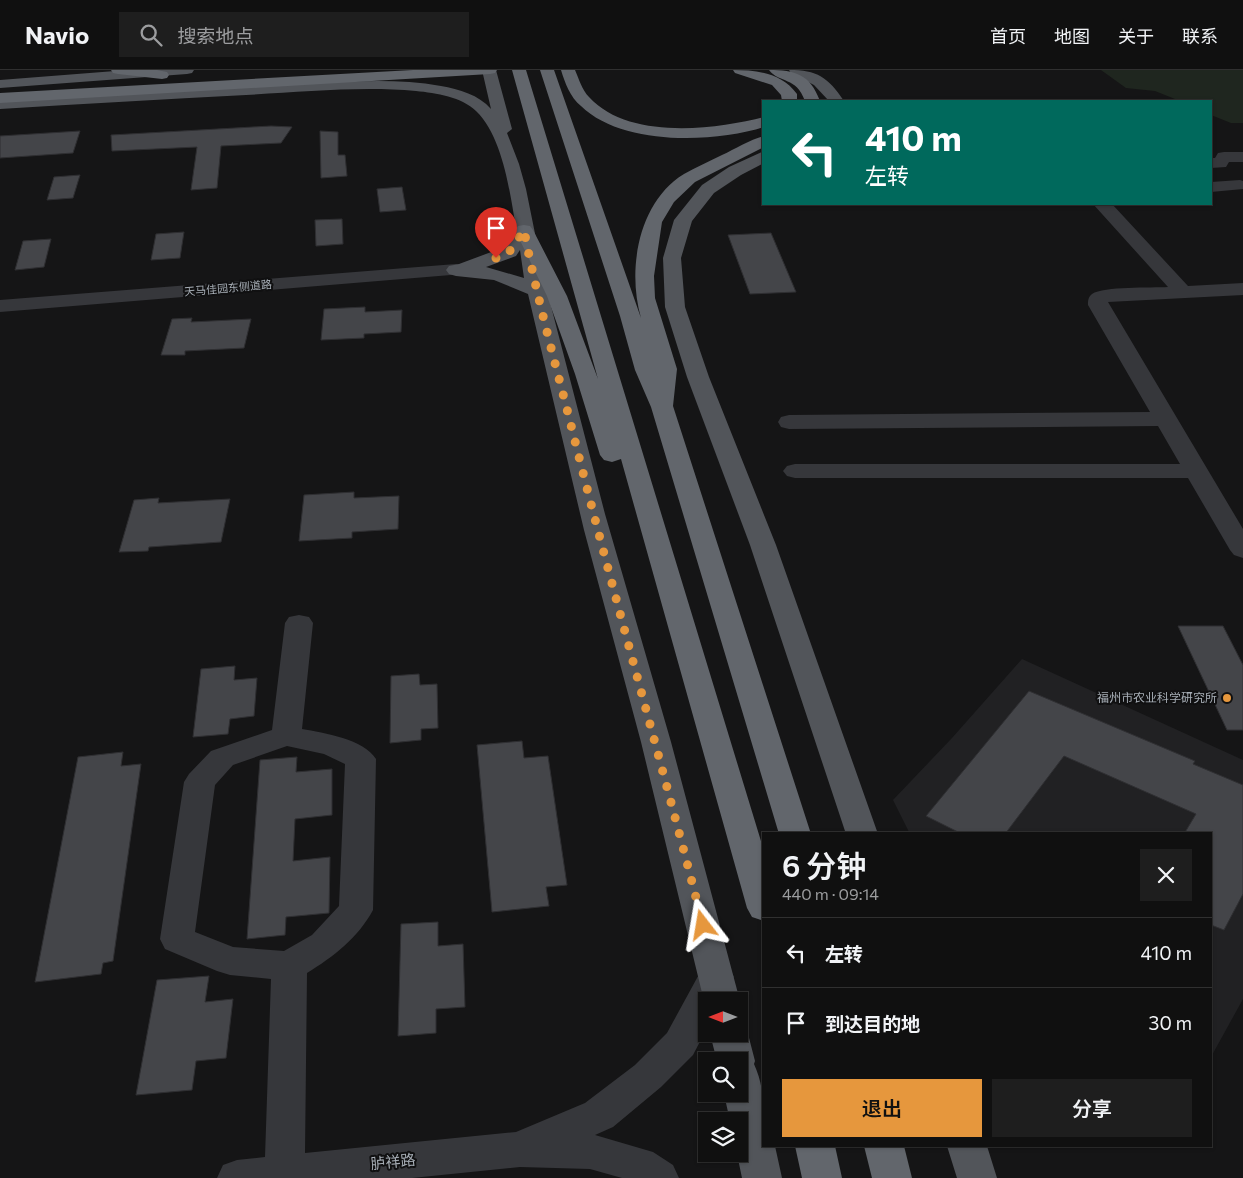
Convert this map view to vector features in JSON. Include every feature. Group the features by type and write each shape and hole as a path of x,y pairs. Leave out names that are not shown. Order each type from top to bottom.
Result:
{"highway":[{"path":"118,70 173,76 288,70"},
{"path":"1,95 370,70"},
{"path":"1,95 489,70"},
{"path":"519,70 762,901"},
{"path":"547,70 630,316 656,370"},
{"path":"568,70 578,96 602,115 624,124 663,131 700,132 734,129 762,122"},
{"path":"740,70 777,82 789,94 789,100"},
{"path":"775,70 798,79 809,90 812,100"},
{"path":"762,142 689,178 667,199 653,222 644,276 645,298 662,407 794,832"},
{"path":"524,230 719,758"},
{"path":"815,1147 822,1178"},
{"path":"884,1147 892,1178"}],"main road":[{"path":"176,70 185,70"},
{"path":"1,95 185,70"},
{"path":"1,95 288,88 385,82 402,77 405,72 404,70"},
{"path":"456,270 480,264 509,252 524,230 511,159 489,70"},
{"path":"796,70 812,77 830,90 835,100"},
{"path":"288,88 404,86 432,88 457,94 479,104 486,111 493,120 511,159"},
{"path":"762,157 735,171 708,189 683,220 672,258 675,307 698,378 762,545 861,832"},
{"path":"647,251 657,279 680,324"},
{"path":"456,270 498,274 547,293 562,391 600,544 632,653 719,989"},
{"path":"745,1102 762,1178"},
{"path":"967,1147 977,1178"}],"street":[{"path":"1212,163 1220,163 1224,157 1243,157"},
{"path":"1212,186 1240,185"},
{"path":"1103,205 1184,292"},
{"name":"天马佳园东侧道路","path":"0,306 456,270"},
{"path":"1243,290 1106,296 1098,299 1098,305 1243,550"},
{"path":"789,422 1165,419"},
{"path":"795,471 1196,472"},
{"path":"286,736 299,623"},
{"path":"286,736 332,746 361,759 356,910 324,945 289,966 230,962 177,939 200,782 222,758 286,736"},
{"path":"285,1173 289,966"},
{"path":"520,1149 599,1115 648,1076 680,1044 719,989"},
{"path":"520,1149 590,1151 639,1165 659,1178"},
{"name":"胪祥路","path":"236,1178 520,1149"}],"shaded area":[{"path":"1101,70 1243,70 1243,123 1231,123 1212,115 1212,100 1178,100 1155,91 1126,88"},
{"path":"1022,659 1243,760 1243,999 1212,1055 1212,832 909,832 893,800 952,738"}],"building":[{"path":"271,126 292,127 281,143 221,146 217,188 191,190 197,147 112,151 111,135"},
{"path":"80,131 73,153 0,158 0,136"},
{"path":"320,131 338,132 338,155 345,155 347,176 321,178"},
{"path":"80,175 73,198 47,200 54,177"},
{"path":"402,187 406,210 380,212 377,189"},
{"path":"342,219 343,244 316,246 315,220"},
{"path":"184,232 180,258 151,260 156,234"},
{"path":"771,233 796,292 750,294 728,235"},
{"path":"51,239 44,267 15,270 23,241"},
{"path":"365,307 365,312 402,310 401,332 364,334 364,338 321,340 324,309"},
{"path":"192,318 191,322 251,319 244,348 185,351 185,355 161,355 172,319"},
{"path":"354,492 354,498 399,496 398,529 352,532 352,538 299,541 304,495"},
{"path":"159,498 158,503 230,499 221,542 149,547 148,551 119,552 134,500"},
{"name":"福州市农业科学研究所","path":"1178,626 1223,626 1243,665 1243,730 1227,730"},
{"path":"235,666 234,680 257,678 254,716 230,719 228,734 193,737 201,669"},
{"path":"419,674 420,685 437,684 438,728 421,729 421,740 390,743 391,676"},
{"path":"1029,691 1195,761 1193,764 1243,785 1243,894 1224,930 1212,925 1212,832 1185,832 1196,814 1064,756 1007,832 958,832 926,816"},
{"path":"522,741 524,758 548,756 567,885 546,887 549,906 492,912 477,745"},
{"path":"123,752 121,766 141,764 113,961 103,963 101,974 35,982 78,757"},
{"path":"297,757 296,772 332,769 332,815 295,819 293,861 330,857 329,913 286,917 285,935 247,939 260,760"},
{"path":"438,922 438,946 463,944 465,1007 436,1009 436,1033 398,1036 401,924"},
{"path":"209,976 205,1002 233,999 226,1058 196,1061 192,1090 136,1095 157,980"}],"place":[{"name":"福州市农业科学研究所","path":"1227,698"}],"route":[{"path":"496,258 509,252 524,230 537,291 600,544 632,653 703,925"}]}
